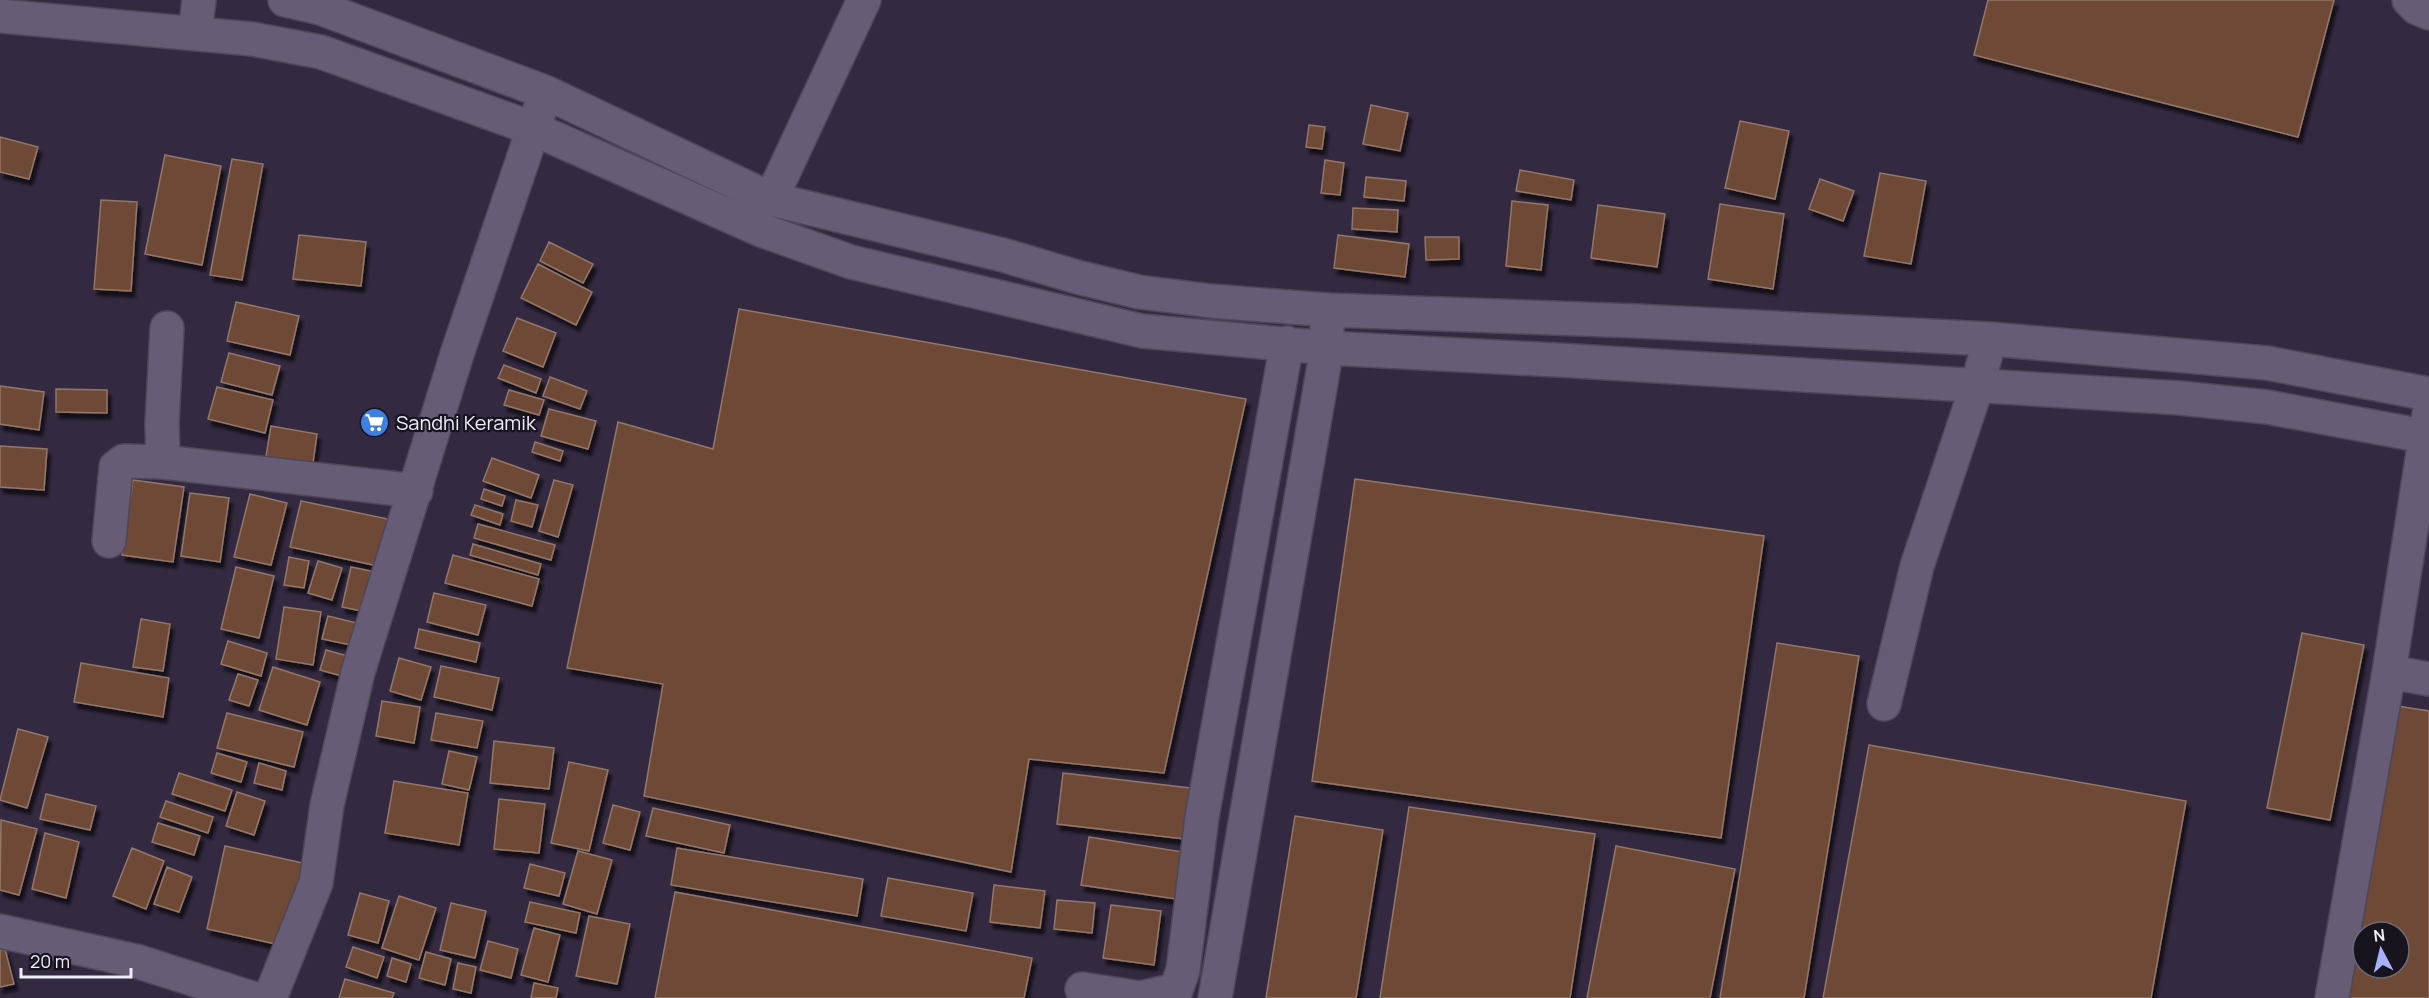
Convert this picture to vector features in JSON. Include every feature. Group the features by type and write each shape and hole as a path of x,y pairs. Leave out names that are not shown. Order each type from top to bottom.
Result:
{"street":[{"path":"195,33 199,0"},
{"path":"285,0 320,8 545,92 771,199 1003,255 1077,277 1139,292 1211,301 1328,310 1637,321 1990,339 2267,363 2429,394"},
{"path":"771,199 864,0"},
{"path":"2409,0 2417,8 2429,13"},
{"path":"0,16 252,39 321,52 534,129 761,230 850,262 1142,330 1327,348 2180,398 2428,428 2389,672 2332,998"},
{"path":"270,998 316,883 327,805 358,672 458,351 545,92"},
{"path":"1215,998 1327,348 1328,310"},
{"path":"163,462 162,423 167,328"},
{"path":"1884,704 1917,566 1977,386 1990,339"},
{"path":"1082,989 1140,998 1176,990 1183,970 1202,818 1287,343"},
{"path":"109,541 116,467 124,461 163,462 416,491"},
{"path":"2389,672 2429,679"},
{"path":"0,931 136,961 252,998"}],"building":[{"path":"1988,0 2334,0 2298,137 1974,55"},
{"path":"1371,105 1408,113 1400,151 1363,144"},
{"path":"1740,121 1789,131 1775,199 1725,188"},
{"path":"1309,125 1325,127 1322,149 1306,147"},
{"path":"0,137 38,147 29,179 0,172"},
{"path":"165,155 221,166 202,265 145,254"},
{"path":"232,159 263,164 242,280 210,275"},
{"path":"1325,160 1344,163 1340,195 1321,193"},
{"path":"1520,170 1574,180 1571,200 1516,191"},
{"path":"1880,173 1926,181 1911,264 1864,256"},
{"path":"1366,177 1406,181 1404,201 1364,197"},
{"path":"1820,179 1854,191 1843,221 1809,209"},
{"path":"101,200 137,202 131,291 94,289"},
{"path":"1512,201 1548,205 1541,270 1506,266"},
{"path":"1720,204 1784,214 1773,289 1708,279"},
{"path":"1598,205 1665,214 1657,267 1591,258"},
{"path":"1353,208 1398,210 1397,232 1352,229"},
{"path":"299,235 366,242 361,286 293,279"},
{"path":"1338,235 1409,244 1405,277 1334,268"},
{"path":"1425,237 1459,237 1459,259 1426,260"},
{"path":"549,242 593,264 583,283 540,261"},
{"path":"538,264 592,292 576,325 521,298"},
{"path":"236,302 299,316 290,355 227,341"},
{"path":"739,309 1246,399 1164,773 1029,759 1011,872 644,796 663,684 567,668 618,422 713,449"},
{"path":"517,318 556,333 543,367 503,351"},
{"path":"229,353 280,366 272,395 221,382"},
{"path":"504,365 541,379 536,393 498,378"},
{"path":"550,377 587,391 580,409 543,396"},
{"path":"0,386 44,392 39,430 0,424"},
{"path":"217,387 273,400 265,433 208,419"},
{"path":"56,389 107,390 107,413 56,412"},
{"path":"509,390 544,400 539,415 504,405"},
{"path":"549,409 596,421 588,449 541,436"},
{"path":"271,426 317,434 312,470 265,462"},
{"path":"535,442 563,451 560,461 532,452"},
{"path":"0,446 47,449 44,490 0,487"},
{"path":"492,458 539,475 531,498 483,481"},
{"path":"1355,479 1764,536 1721,838 1312,781"},
{"path":"133,480 184,487 173,562 122,555"},
{"path":"554,480 573,485 558,537 539,531"},
{"path":"484,489 505,496 502,506 481,499"},
{"path":"190,493 229,498 220,562 181,556"},
{"path":"250,494 287,503 271,565 234,557"},
{"path":"516,500 538,505 532,527 511,521"},
{"path":"301,501 388,519 378,566 290,547"},
{"path":"475,505 503,514 500,525 471,515"},
{"path":"478,524 555,545 551,560 474,538"},
{"path":"473,544 541,564 538,575 470,555"},
{"path":"453,555 539,579 532,606 445,583"},
{"path":"289,557 309,561 304,588 284,585"},
{"path":"318,561 342,568 332,600 308,593"},
{"path":"236,567 274,576 259,638 221,629"},
{"path":"351,567 381,573 371,613 342,607"},
{"path":"434,593 486,605 478,635 427,622"},
{"path":"284,607 321,612 313,665 276,659"},
{"path":"328,616 361,624 356,646 322,639"},
{"path":"141,619 170,624 163,671 133,667"},
{"path":"419,629 480,643 476,662 415,648"},
{"path":"2302,633 2364,645 2330,820 2267,808"},
{"path":"228,641 267,653 261,676 221,664"},
{"path":"1777,643 1859,656 1804,998 1720,998"},
{"path":"326,650 355,658 349,678 320,670"},
{"path":"399,658 431,667 421,700 390,691"},
{"path":"81,663 169,678 163,717 74,702"},
{"path":"441,666 499,678 492,710 434,697"},
{"path":"273,667 320,682 307,725 259,710"},
{"path":"238,674 258,680 249,706 229,700"},
{"path":"382,701 420,707 414,743 376,736"},
{"path":"2397,706 2429,711 2429,998 2349,998 2352,980 2411,980 2411,920 2362,920"},
{"path":"227,713 303,732 294,767 217,748"},
{"path":"436,713 483,721 477,748 431,740"},
{"path":"18,729 48,737 27,808 0,800"},
{"path":"494,741 554,748 549,789 490,783"},
{"path":"1869,745 2186,801 2151,998 1823,998"},
{"path":"449,751 477,757 469,790 442,784"},
{"path":"217,753 247,762 241,782 211,773"},
{"path":"569,762 608,770 589,851 551,843"},
{"path":"259,763 286,771 282,790 254,783"},
{"path":"179,773 232,790 225,811 172,794"},
{"path":"1063,773 1190,788 1184,839 1057,824"},
{"path":"394,781 468,793 459,845 385,833"},
{"path":"237,792 265,801 254,835 226,826"},
{"path":"46,794 96,806 90,830 40,819"},
{"path":"499,799 545,804 539,853 494,849"},
{"path":"166,801 213,817 208,833 160,817"},
{"path":"613,805 640,812 630,850 603,843"},
{"path":"1409,807 1595,834 1570,998 1380,998"},
{"path":"653,808 730,825 724,853 646,836"},
{"path":"1295,816 1383,830 1356,998 1266,998"},
{"path":"1,820 37,829 19,895 0,890"},
{"path":"158,823 200,836 194,855 152,842"},
{"path":"45,833 79,842 66,898 32,889"},
{"path":"1089,837 1183,852 1176,899 1081,885"},
{"path":"225,846 303,863 285,946 207,929"},
{"path":"1616,846 1735,869 1710,998 1587,998"},
{"path":"132,848 164,861 146,909 113,896"},
{"path":"677,848 863,879 857,916 671,885"},
{"path":"578,851 612,860 597,914 563,904"},
{"path":"530,864 565,873 559,896 524,888"},
{"path":"167,867 192,877 179,912 154,904"},
{"path":"888,878 973,893 966,931 881,916"},
{"path":"994,885 1045,891 1040,928 990,922"},
{"path":"675,892 1032,958 1024,998 655,998"},
{"path":"360,893 389,901 378,943 348,935"},
{"path":"399,896 436,908 419,960 382,948"},
{"path":"1057,900 1095,903 1092,933 1054,929"},
{"path":"530,902 580,913 576,933 525,922"},
{"path":"451,903 486,911 475,958 440,950"},
{"path":"1111,905 1161,911 1154,965 1103,958"},
{"path":"589,916 630,924 617,984 576,976"},
{"path":"534,928 560,935 548,982 521,975"},
{"path":"488,941 518,949 511,978 480,970"},
{"path":"353,947 384,957 377,978 346,967"},
{"path":"5,949 14,984 0,987 0,950"},
{"path":"426,952 451,959 445,985 419,978"},
{"path":"392,958 411,964 406,982 387,976"},
{"path":"458,963 476,967 471,993 453,989"},
{"path":"345,979 394,993 392,998 339,998"},
{"path":"534,983 558,988 556,998 531,998"}],"place":[{"name":"Sandhi Keramik","path":"375,422"}]}
